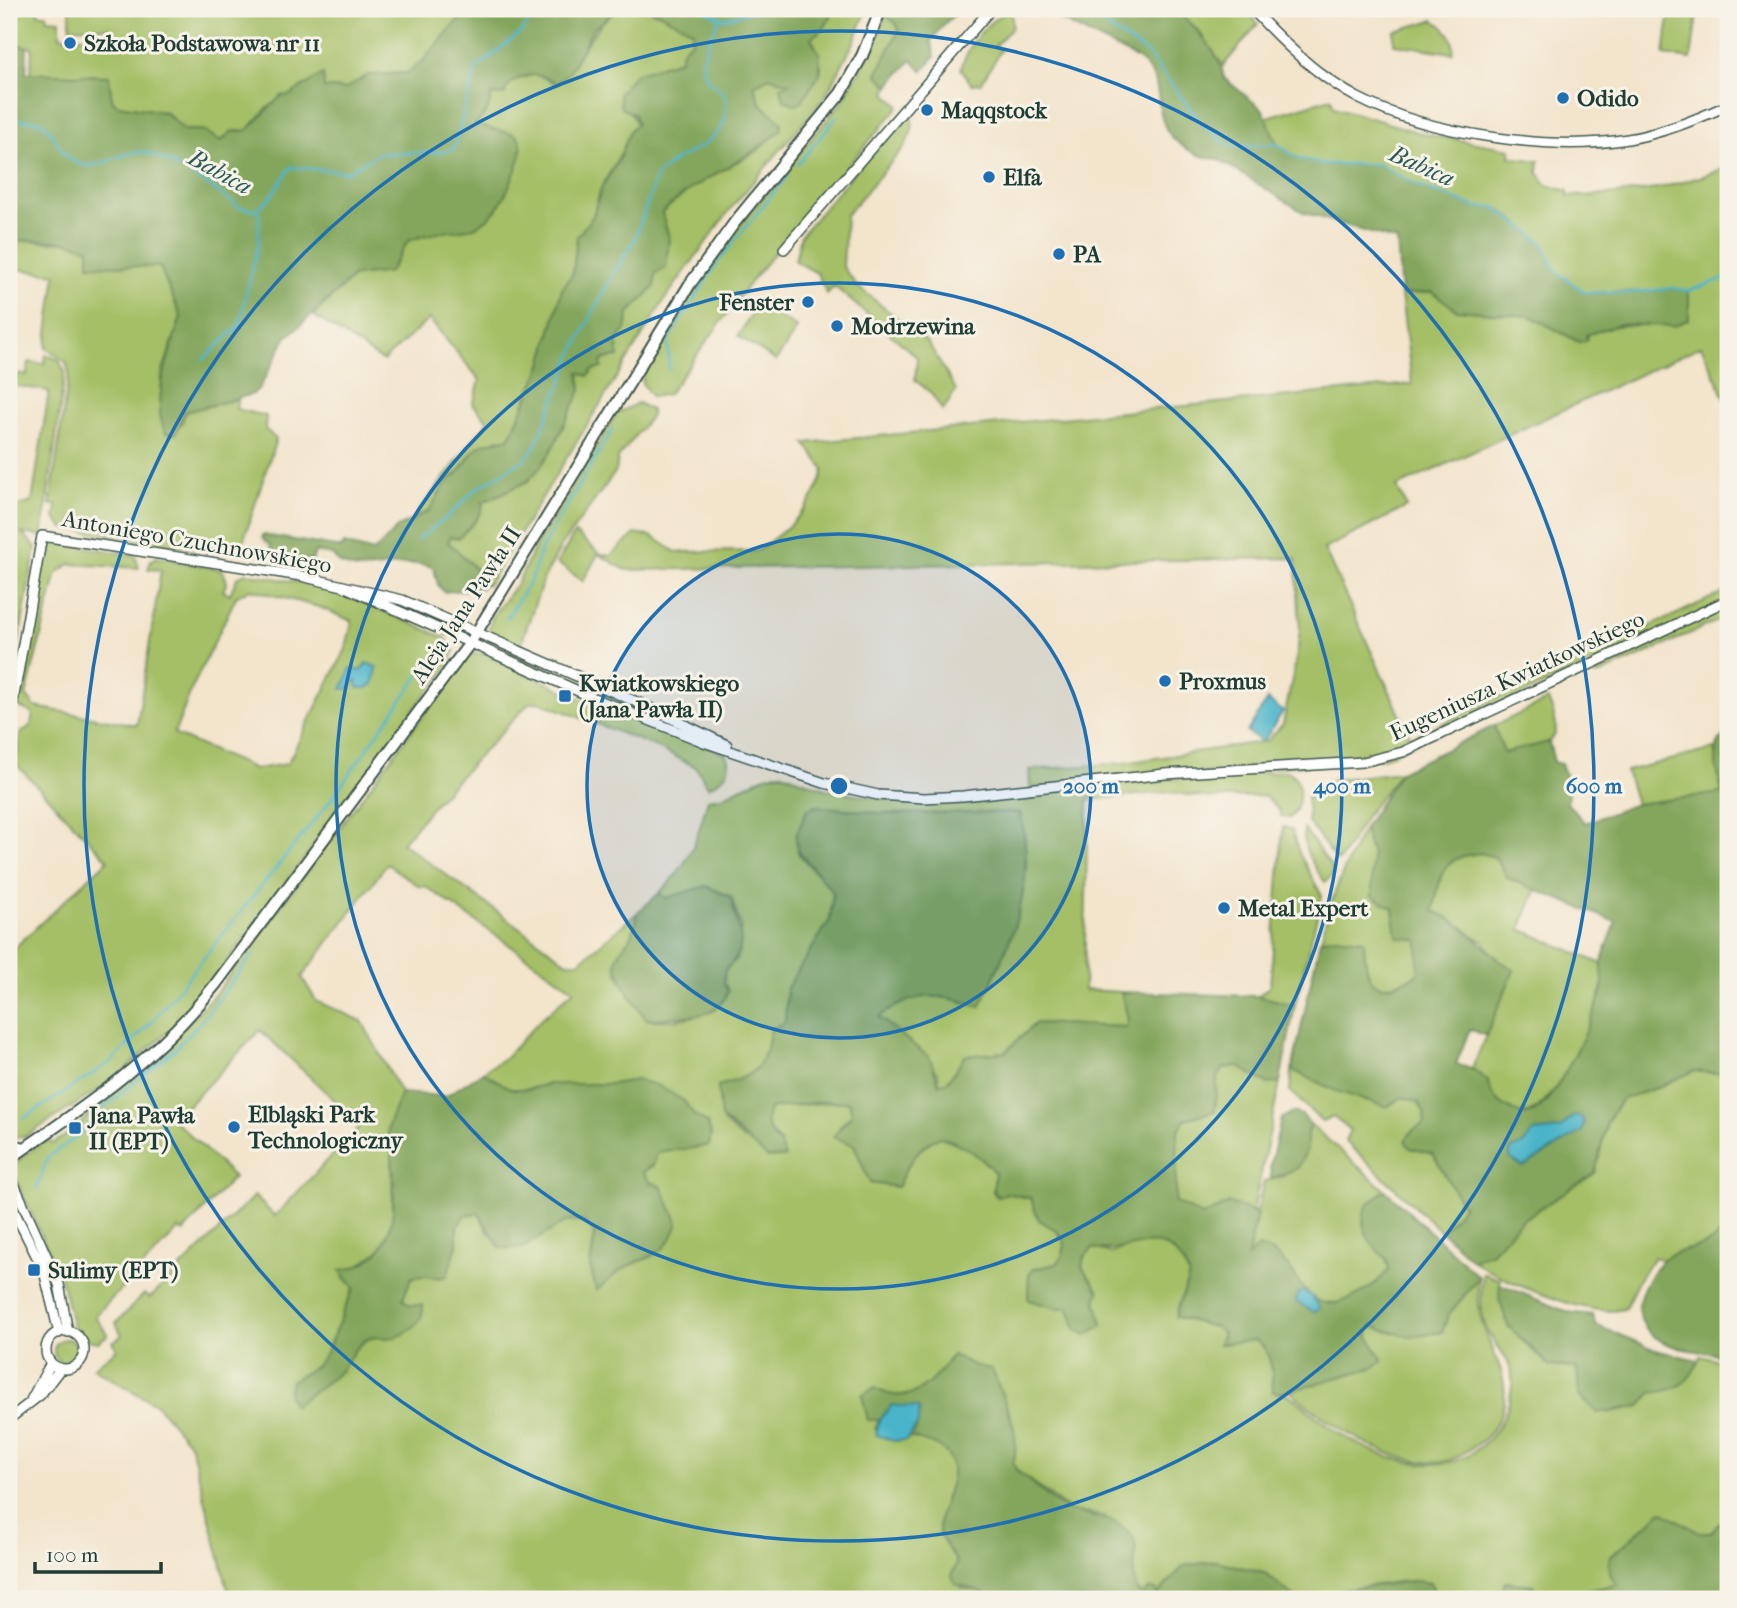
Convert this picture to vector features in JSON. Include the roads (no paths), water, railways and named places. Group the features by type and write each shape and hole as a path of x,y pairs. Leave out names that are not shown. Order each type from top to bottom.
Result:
{"street":[{"name":"Aleja Jana Pawła II","path":"9,1159 133,1071 194,1012 470,643 690,284 736,222 825,115 862,56 881,9"},
{"path":"784,249 991,9"},
{"path":"1252,9 1322,75 1355,97 1405,118 1456,131 1594,144 1681,126 1728,105"},
{"name":"Antoniego Czuchnowskiego","path":"9,724 42,536 301,576 345,587 470,643"},
{"name":"Antoniego Czuchnowskiego","path":"345,587 360,588 402,600 477,632"},
{"name":"Eugeniusza Kwiatkowskiego","path":"470,643 596,699 736,753 845,789 924,798 1165,774 1363,762 1403,752 1728,600"},
{"name":"Eugeniusza Kwiatkowskiego","path":"477,632 648,707 727,745 736,753"},
{"path":"9,1144 25,1148"},
{"path":"9,1173 59,1284 63,1332"},
{"path":"9,1201 44,1271 63,1332 82,1343 83,1356 74,1367 60,1369 51,1363"},
{"path":"31,1400 51,1363 47,1346 63,1332"},
{"path":"9,1419 40,1395 60,1369"}],"water":[{"path":"367,663 377,667 374,683 368,688 358,688 357,681 354,681 349,689 342,689 351,668 360,671"},
{"path":"1267,700 1283,711 1263,742 1247,732"},
{"path":"1580,1116 1584,1122 1582,1131 1523,1167 1510,1158 1510,1150 1524,1144 1533,1132 1560,1129 1572,1117"},
{"path":"1303,1291 1311,1295 1320,1308 1314,1312 1296,1302 1297,1294"},
{"path":"892,1405 919,1408 918,1424 906,1440 894,1441 876,1435 879,1420"}],"waterway":[{"name":"Babica","path":"9,118 42,122 66,155 77,163 92,165 132,153 149,154 190,174 239,207 255,210 269,199 291,167 347,172 378,154 443,152 454,148 476,69 522,31 539,9"},
{"name":"Babica","path":"702,9 724,19 761,9"},
{"name":"Babica","path":"1080,9 1147,53 1202,124 1226,144 1235,147 1277,144 1295,157 1320,164 1379,164 1418,186 1476,207 1495,207 1542,242 1556,271 1584,292 1628,293 1673,288 1689,291 1728,277"},
{"path":"418,539 446,518 476,489 525,459 536,445 573,353 608,283 635,239 657,175 676,160 705,144 725,121 726,98 707,78 703,63 706,48 719,18"},
{"path":"798,164 837,117"},
{"path":"669,370 668,340 720,259 788,175"},
{"path":"203,360 239,326 259,240 259,210"},
{"path":"507,618 531,580 542,547 613,429"},
{"path":"23,1119 111,1062 153,1021 330,801 433,656"},
{"path":"36,1189 48,1157 80,1134 100,1111 175,1049 204,1018 254,953"}],"place":[{"name":"Szkoła Podstawowa nr 11","path":"70,43"},
{"name":"Odido","path":"1563,98"},
{"name":"Maqqstock","path":"927,110"},
{"name":"Elfa","path":"989,177"},
{"name":"PA","path":"1059,254"},
{"name":"Fenster","path":"808,302"},
{"name":"Modrzewina","path":"837,326"},
{"name":"Proxmus","path":"1165,681"},
{"name":"Kwiatkowskiego (Jana Pawła II)","path":"565,696"},
{"name":"Metal Expert","path":"1224,908"},
{"name":"Elbląski Park Technologiczny","path":"234,1127"},
{"name":"Jana Pawła II (EPT)","path":"75,1128"},
{"name":"Sulimy (EPT)","path":"34,1270"}]}
